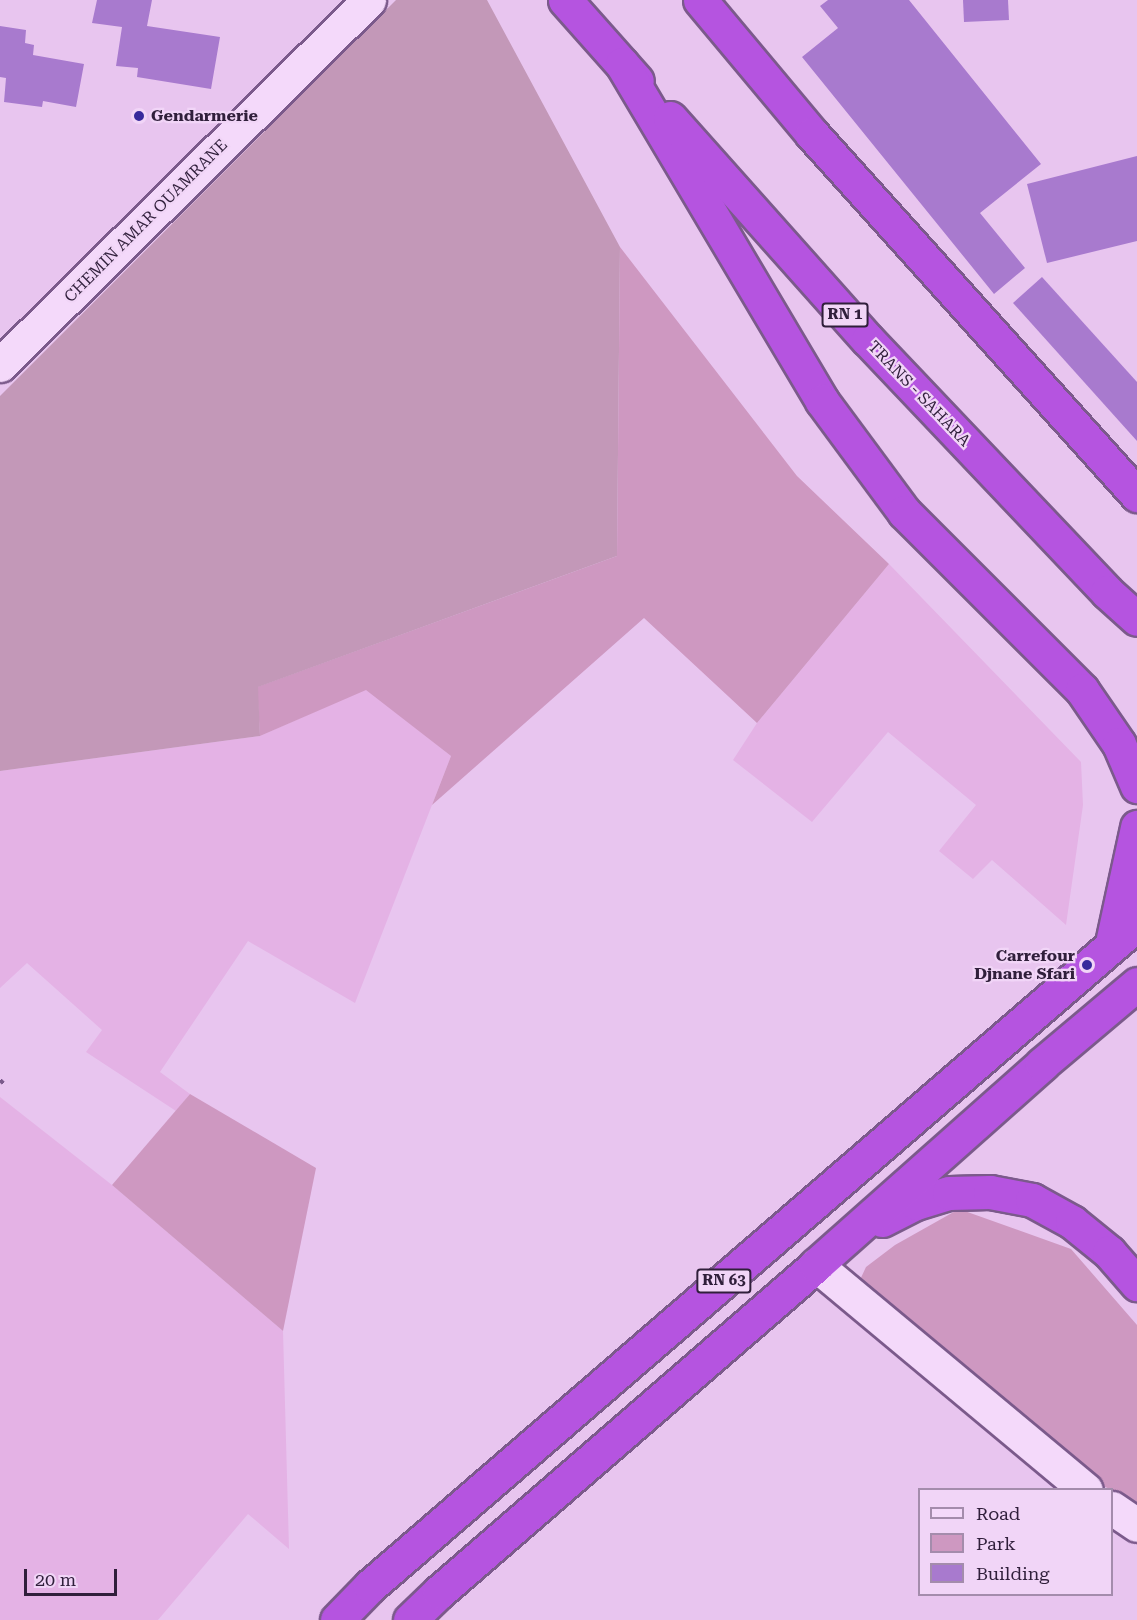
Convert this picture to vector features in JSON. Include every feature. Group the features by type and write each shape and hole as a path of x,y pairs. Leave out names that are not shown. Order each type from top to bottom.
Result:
{"highway":[{"name":"TRANS - SAHARA","path":"564,0 868,340 1107,592 1137,620"},
{"path":"699,0 812,134 1137,495"},
{"path":"622,64 822,401 904,512 1082,690 1119,744 1137,786"},
{"path":"1125,934 1137,827"},
{"path":"1125,934 1137,912"},
{"name":"RN 63","path":"337,1620 370,1586 1125,934"},
{"name":"RN 63","path":"410,1620 439,1592 816,1265 1110,1005 1137,984"},
{"path":"845,1237 916,1203 949,1193 990,1192 1032,1200 1072,1222 1109,1252 1137,1284"}],"main road":[{"name":"CHEMIN AMAR OUAMRANE","path":"0,365 369,0"},
{"path":"816,1265 1084,1488"},
{"path":"1113,1509 1137,1525"}],"path":[{"path":"0,1080 5,1085"}],"shaded area":[{"path":"396,0 487,0 620,247 617,556 258,687 260,736 0,771 0,396"},
{"path":"889,564 1081,762 1083,805 1066,925 992,860 973,879 939,851 976,805 888,732 812,822 733,760 757,723"},
{"path":"366,689 451,756 355,1003 248,941 160,1072 190,1094 176,1111 86,1052 102,1030 27,963 0,988 0,771 260,736"},
{"path":"0,1097 112,1185 283,1331 289,1549 248,1514 158,1620 0,1620"}],"green space":[{"path":"620,247 797,476 889,564 757,723 644,618 432,805 451,756 366,690 260,736 257,687 617,556"},
{"path":"190,1094 316,1168 283,1331 112,1185"},
{"path":"959,1209 1071,1249 1137,1325 1137,1508 1113,1494 1113,1488 1094,1482 859,1282 866,1267 895,1245"}],"building":[{"path":"97,0 152,0 147,26 220,37 211,89 137,77 138,68 116,66 122,27 92,23"},
{"path":"828,0 909,0 1041,164 980,213 1025,268 994,294 802,57 838,28 820,6"},
{"path":"963,0 1008,0 1009,20 964,22"},
{"path":"0,26 26,30 25,43 34,45 33,55 84,64 76,107 43,101 42,107 4,102 6,78 0,77"},
{"path":"1137,156 1137,241 1047,263 1027,184"},
{"path":"1042,277 1137,382 1137,441 1013,303"}],"place":[{"name":"Gendarmerie","path":"139,116"},
{"name":"Carrefour Djnane Sfari","path":"1087,965"}]}
